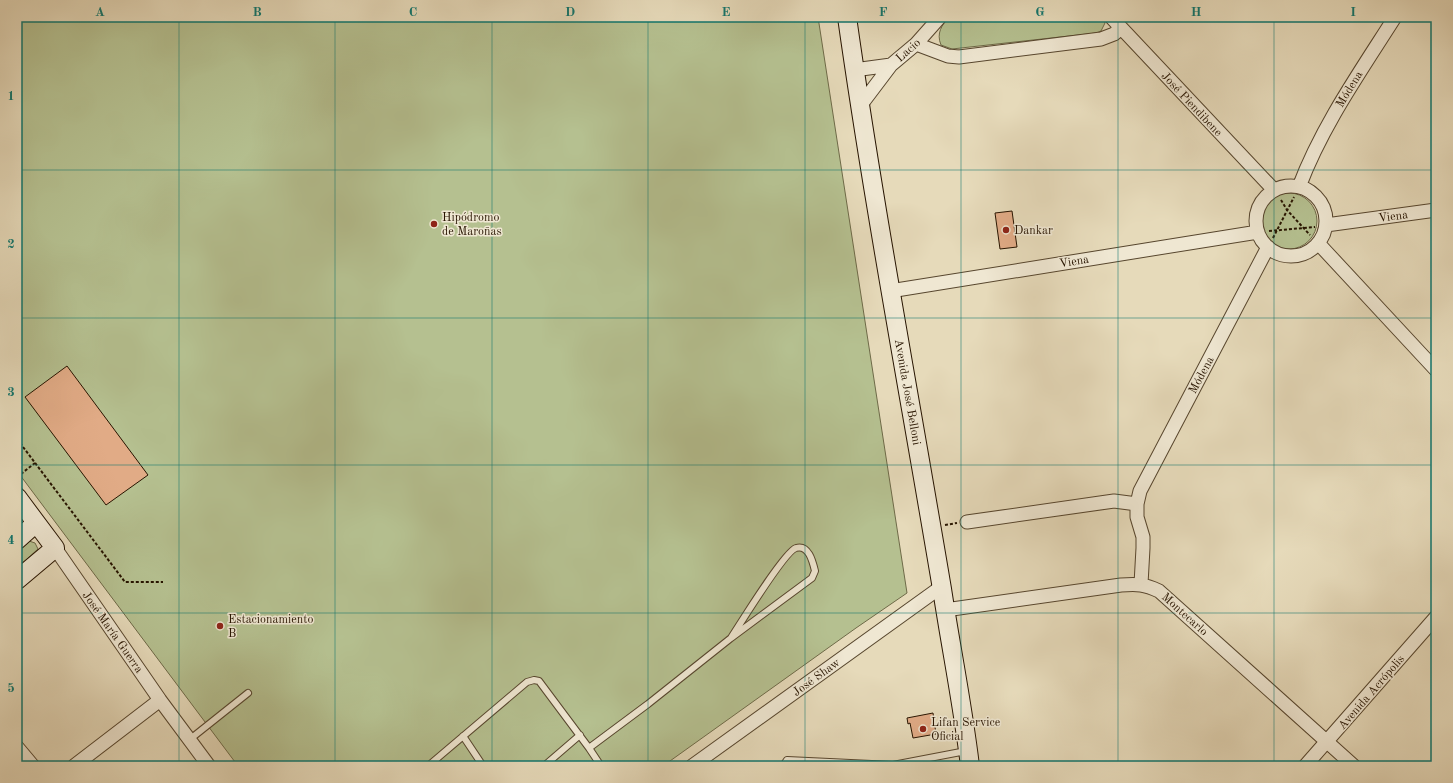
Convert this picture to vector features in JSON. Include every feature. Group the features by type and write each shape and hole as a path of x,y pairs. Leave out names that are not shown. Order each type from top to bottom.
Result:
{"main road":[{"name":"Avenida José Belloni","path":"847,17 854,70 890,291 932,526 969,758"},
{"name":"José María Guerra","path":"17,497 55,548"},
{"path":"17,540 36,524"},
{"path":"17,580 55,548"}],"street":[{"name":"Lacio","path":"860,106 891,65 916,44 940,17"},
{"name":"José Piendibene","path":"1111,17 1274,190"},
{"name":"Módena","path":"1299,187 1309,162 1350,86 1395,17"},
{"path":"916,44 948,56 959,57 1101,40 1114,34 1121,28"},
{"name":"Lacio","path":"854,70 891,65"},
{"path":"1286,186 1299,187 1307,190 1319,201 1326,216 1326,225 1318,243 1311,249 1294,256 1285,255 1268,248 1262,240 1256,224 1258,208 1267,195 1274,190 1286,186"},
{"name":"Viena","path":"1326,225 1436,210"},
{"name":"Viena","path":"890,291 1258,232"},
{"path":"1318,243 1436,370"},
{"name":"Módena","path":"1141,584 1143,537 1137,517 1136,504 1140,491 1268,248"},
{"path":"967,522 1114,501 1136,504"},
{"name":"José María Guerra","path":"55,548 160,700 208,766"},
{"name":"Montecarlo","path":"945,610 1121,584 1141,584 1159,591 1354,766"},
{"name":"José Shaw","path":"692,766 941,587"},
{"name":"Avenida Acrópolis","path":"1305,766 1436,617"},
{"path":"74,766 160,700"},
{"path":"17,747 33,766"}],"lane":[{"path":"589,748 648,704 731,638 812,578 815,572 808,552 802,548 797,548 790,551 731,638"},
{"path":"428,766 527,682 534,680 539,681 580,735 601,766"},
{"path":"189,740 248,693"},
{"path":"544,766 580,735"},
{"path":"463,736 483,766"},
{"path":"783,766 787,760 893,765 969,758"}],"path":[{"path":"1268,248 1299,187"},
{"path":"1274,190 1288,210 1318,243"},
{"path":"1258,232 1326,225"},
{"path":"17,439 126,582 163,582"},
{"path":"17,477 35,463"},
{"path":"932,526 967,522"}],"green space":[{"name":"Hipódromo de Maroñas","path":"17,17 818,17 907,593 663,766 238,766 17,471"},
{"path":"949,17 1103,17 1105,23 1101,31 1096,33 952,49 941,45 939,37 942,26"},
{"path":"1289,193 1300,195 1309,201 1315,210 1317,221 1315,232 1309,241 1300,247 1289,249 1278,247 1269,241 1263,232 1261,221 1263,210 1269,201 1278,195"},
{"path":"29,541 35,543 38,549 17,568 17,550"}],"building":[{"name":"Dankar","path":"1012,211 1017,247 1000,249 995,213"},
{"path":"67,366 148,475 106,505 25,397"},
{"name":"Lifan Service Oficial","path":"933,713 936,734 913,738 910,723 908,724 907,718"}],"place":[{"name":"Hipódromo de Maroñas","path":"434,224"},
{"name":"Dankar","path":"1006,230"},
{"name":"Estacionamiento B","path":"220,626"},
{"name":"Lifan Service Oficial","path":"923,729"}]}
